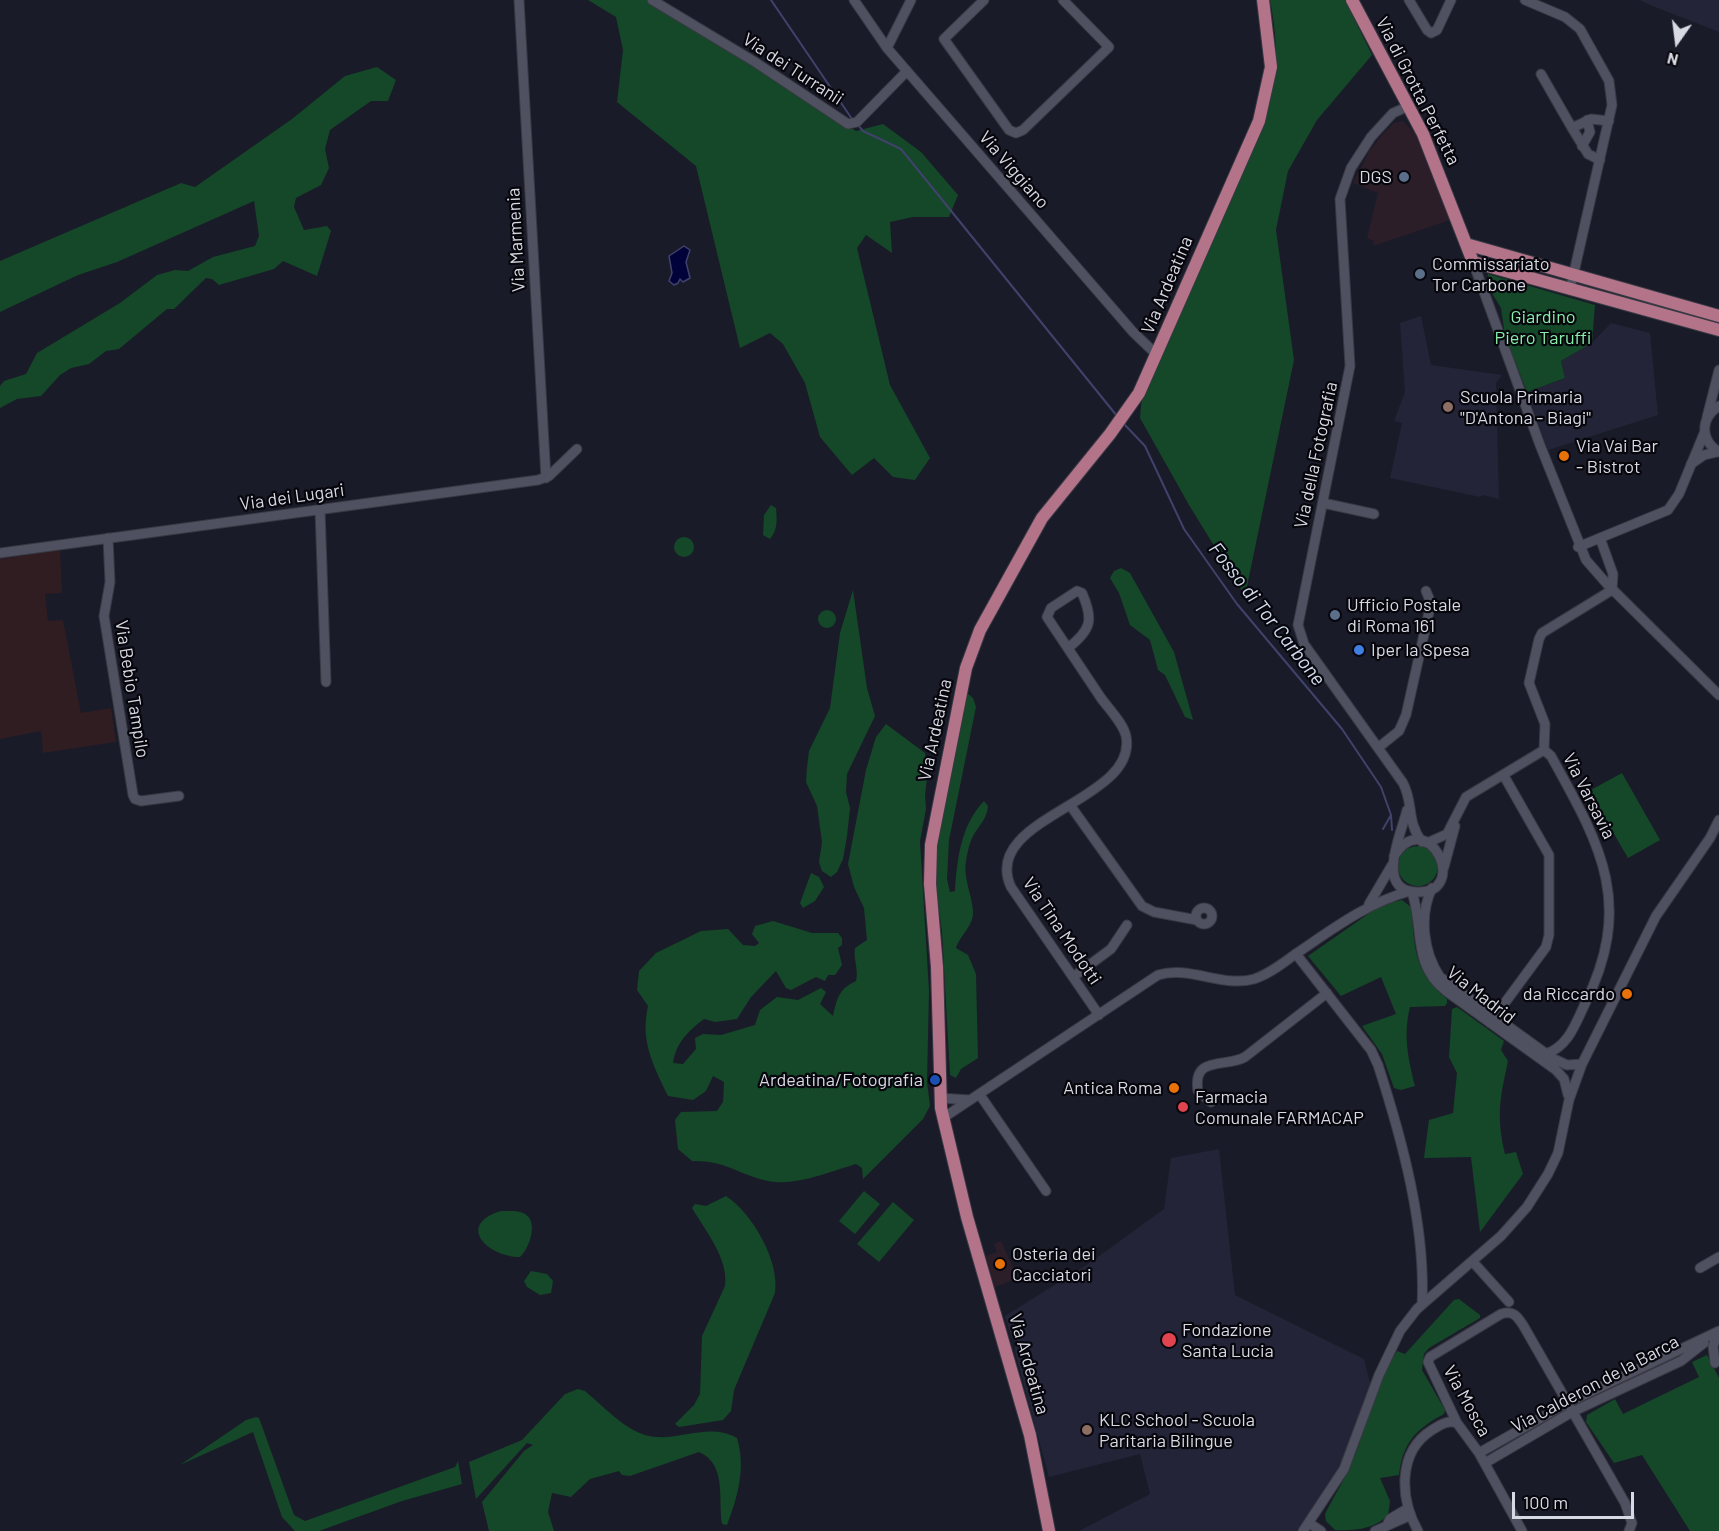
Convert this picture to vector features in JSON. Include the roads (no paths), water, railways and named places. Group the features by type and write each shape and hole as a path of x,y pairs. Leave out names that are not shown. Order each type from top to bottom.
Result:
{"main road":[{"name":"Via Ardeatina","path":"1049,1531 1030,1435 966,1217 943,1118 940,1098 937,967 930,858 934,822 966,668 980,630 1030,537 1056,499 1121,419 1157,355 1266,100 1271,57 1263,0"},
{"name":"Via di Grotta Perfetta","path":"1352,0 1409,106 1437,167 1473,262"},
{"path":"1466,243 1719,316"},
{"path":"1473,262 1719,330"}],"street":[{"name":"Via Marmenia","path":"519,0 546,478"},
{"name":"Via dei Turranii","path":"652,0 763,68 846,123 858,121 907,71"},
{"name":"Via Viggiano","path":"854,0 887,48 1125,323 1157,355"},
{"path":"887,48 911,0"},
{"path":"984,0 944,39 1010,130 1019,132 1109,47 1063,0"},
{"path":"1409,0 1431,33 1437,30 1451,0"},
{"path":"1525,0 1565,16 1580,29 1612,91 1609,121 1570,289"},
{"path":"1541,74 1582,146 1588,154 1600,160"},
{"name":"Via della Fotografia","path":"1409,106 1393,113 1371,137 1354,163 1341,193 1340,222 1350,366 1298,619 1299,634 1403,783 1411,825 1425,842"},
{"path":"1572,128 1596,118 1609,121"},
{"path":"1582,146 1590,132 1587,120"},
{"name":"Via di Grotta Perfetta","path":"1473,262 1578,547 1590,567 1719,695"},
{"path":"1578,547 1668,510 1677,499 1705,431 1719,370"},
{"path":"1707,418 1719,406"},
{"path":"1705,431 1708,443 1718,452"},
{"path":"546,478 577,449"},
{"path":"1691,464 1704,456 1718,452"},
{"name":"Via dei Lugari","path":"0,553 546,478"},
{"path":"1323,503 1374,514"},
{"path":"320,510 326,682"},
{"name":"Via Bebio Tampilo","path":"108,538 110,582 104,616 133,795 135,800 141,801 179,796"},
{"path":"1363,908 1405,845 1443,838 1455,821 1466,797 1544,750 1545,724 1529,682 1539,639 1542,633 1612,590 1613,574 1600,538"},
{"name":"Via Tina Modotti","path":"1068,648 1083,636 1089,623 1087,604 1082,593 1077,591 1054,606 1047,614 1068,648 1122,729 1126,740 1124,759 1119,768 1016,844 1008,859 1006,869 1011,887 1099,1015"},
{"path":"1378,747 1399,731 1407,715 1431,603 1426,591"},
{"name":"Via Varsavia","path":"1544,750 1551,756 1595,839 1606,876 1609,910 1605,948 1591,992 1562,1047 1546,1054"},
{"path":"1492,1020 1546,947 1549,935 1549,855 1504,776"},
{"path":"1408,802 1393,861 1398,883 1411,891"},
{"path":"1070,805 1142,906 1161,914 1197,920"},
{"path":"1321,1531 1306,1527 1348,1462 1368,1401 1393,1344 1422,1305 1473,1262 1521,1215 1543,1183 1558,1153 1569,1100 1582,1064 1656,916 1710,838 1719,820"},
{"path":"943,1118 1153,977 1183,971 1238,981 1250,980 1296,954 1363,908 1411,891 1425,892 1432,888 1441,878 1453,842 1455,821"},
{"path":"1425,842 1439,853 1443,870"},
{"name":"Via Madrid","path":"1432,888 1427,900 1425,917 1427,950 1434,966 1447,983 1560,1074 1566,1083 1569,1100"},
{"name":"Via Madrid","path":"1411,891 1417,911 1421,954 1429,974 1446,991 1492,1020"},
{"path":"1073,977 1111,949 1127,926"},
{"path":"1296,954 1371,1050 1380,1071 1410,1176 1423,1268 1422,1305"},
{"path":"1211,1102 1198,1090 1198,1077 1204,1068 1214,1063 1237,1062 1327,993"},
{"name":"Via Madrid","path":"1511,1034 1563,1064 1582,1064"},
{"path":"980,1095 1046,1191"},
{"path":"940,1098 970,1100"},
{"path":"1700,1268 1719,1257"},
{"path":"1473,1262 1509,1302"},
{"name":"Via Mosca","path":"1522,1531 1485,1462 1457,1423 1429,1368 1430,1357 1501,1314 1509,1312 1517,1316 1570,1408"},
{"path":"1715,1363 1713,1346 1718,1331"},
{"name":"Via Calderon de la Barca","path":"1479,1453 1570,1408 1681,1361 1718,1331"},
{"path":"1570,1408 1625,1503 1632,1523 1629,1531"},
{"name":"Via Calderon de la Barca","path":"1485,1462 1570,1408"},
{"path":"1418,1531 1408,1512 1405,1472 1409,1456 1418,1441 1433,1429 1447,1422 1457,1423"},
{"path":"1376,1531 1389,1528 1390,1519 1408,1512"}],"waterway":[{"path":"771,0 852,119"},
{"path":"858,125 863,131 901,149 1117,416"},
{"name":"Fosso di Tor Carbone","path":"1123,423 1145,446 1184,529 1237,604 1342,729 1381,787 1391,815 1383,829"},
{"path":"1391,815 1392,830"}],"place":[{"name":"DGS","path":"1404,177"},
{"name":"Commissariato Tor Carbone","path":"1420,274"},
{"name":"Scuola Primaria \"D'Antona - Biagi\"","path":"1448,407"},
{"name":"Via Vai Bar - Bistrot","path":"1564,456"},
{"name":"Ufficio Postale di Roma 161","path":"1335,615"},
{"name":"Iper la Spesa","path":"1359,650"},
{"name":"da Riccardo","path":"1627,994"},
{"name":"Ardeatina/Fotografia","path":"935,1080"},
{"name":"Antica Roma","path":"1174,1088"},
{"name":"Farmacia Comunale FARMACAP","path":"1183,1107"},
{"name":"Osteria dei Cacciatori","path":"1000,1264"},
{"name":"Fondazione Santa Lucia","path":"1169,1340"},
{"name":"KLC School - Scuola Paritaria Bilingue","path":"1087,1430"}],"park label":[{"name":"Giardino Piero Taruffi","path":"1543,327"}]}
